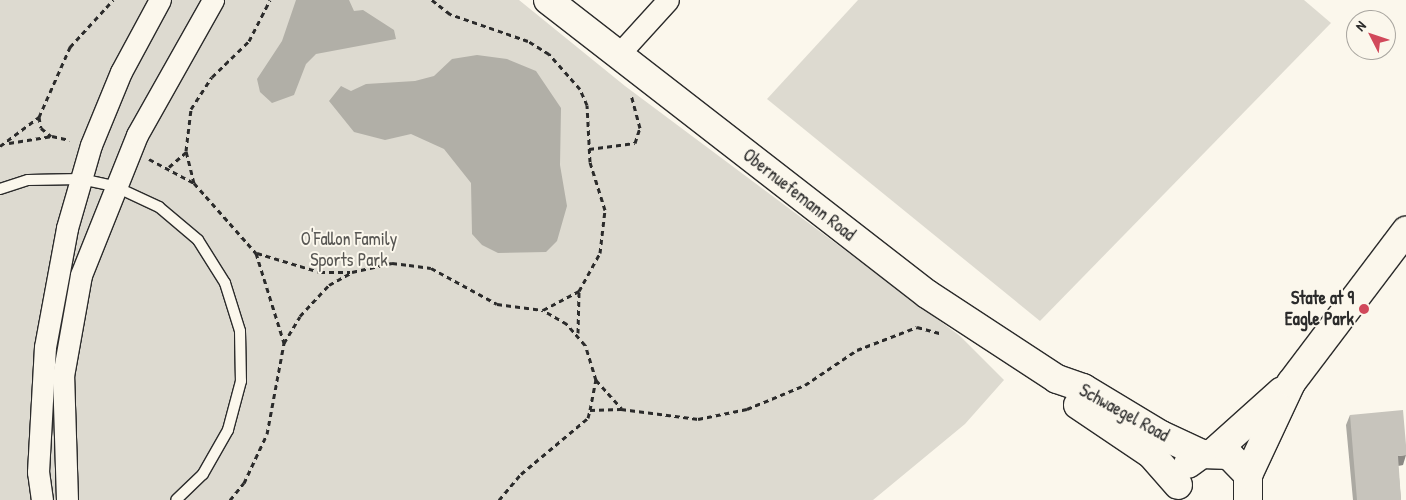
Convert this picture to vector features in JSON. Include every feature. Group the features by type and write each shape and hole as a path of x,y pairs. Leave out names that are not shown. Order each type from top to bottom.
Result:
{"street":[{"path":"42,500 38,472 45,347 54,288 81,178 121,72 160,0"},
{"path":"67,500 63,376 80,275 114,186 162,84 213,0"},
{"name":"Obernuefemann Road","path":"548,0 927,294 1057,379"},
{"path":"618,55 668,0"},
{"path":"1180,493 1186,466 1208,453 1290,383 1406,231"},
{"name":"Schwaegel Road","path":"1057,379 1084,388 1161,435 1208,453 1234,459 1251,492"},
{"name":"Schwaegel Road","path":"1057,379 1076,404 1151,454 1180,493"},
{"path":"1251,492 1290,383"}],"lane":[{"path":"0,189 28,180 81,178 114,186 159,207 198,240 225,283 240,331 241,381 228,430 203,474 176,500"}],"path":[{"path":"0,146 39,117 70,47 112,0"},
{"path":"194,183 186,151 186,128 198,98 249,41 270,0"},
{"path":"432,0 450,14 528,42 568,71 587,105 589,148 605,210 605,234 591,273 579,291 543,310"},
{"path":"589,148 635,143 640,128 630,103 633,92"},
{"path":"39,117 41,128 52,136"},
{"path":"169,167 186,151"},
{"path":"256,253 320,272 352,272 392,263 431,268 482,298 543,310 578,333"},
{"path":"230,500 244,483 267,434 284,343 312,301 352,272"},
{"path":"579,291 578,333 596,380 621,409"},
{"path":"590,410 621,409 698,418 748,409 804,385 857,350 917,327 949,338"},
{"path":"499,500 520,474 588,418 596,380"}],"green space":[{"name":"O'Fallon Family Sports Park","path":"0,0 519,0 625,86 960,336 1004,380 965,424 873,500 0,500"},
{"path":"858,0 1304,0 1331,23 1040,321 767,99"}],"shaded area":[{"path":"296,0 349,0 354,11 363,10 394,30 396,39 316,54 306,64 294,95 272,103 260,92 257,79 282,41"},
{"path":"477,55 507,59 536,71 561,108 560,165 567,206 557,241 546,252 498,253 482,245 472,234 471,183 444,149 411,134 385,140 354,132 329,101 341,86 351,91 366,84 415,81 434,76 452,59"}],"building":[{"path":"1403,410 1406,455 1398,456 1401,500 1357,500 1350,415"}],"place":[{"name":"State at 9 Eagle Park","path":"1364,309"}]}
